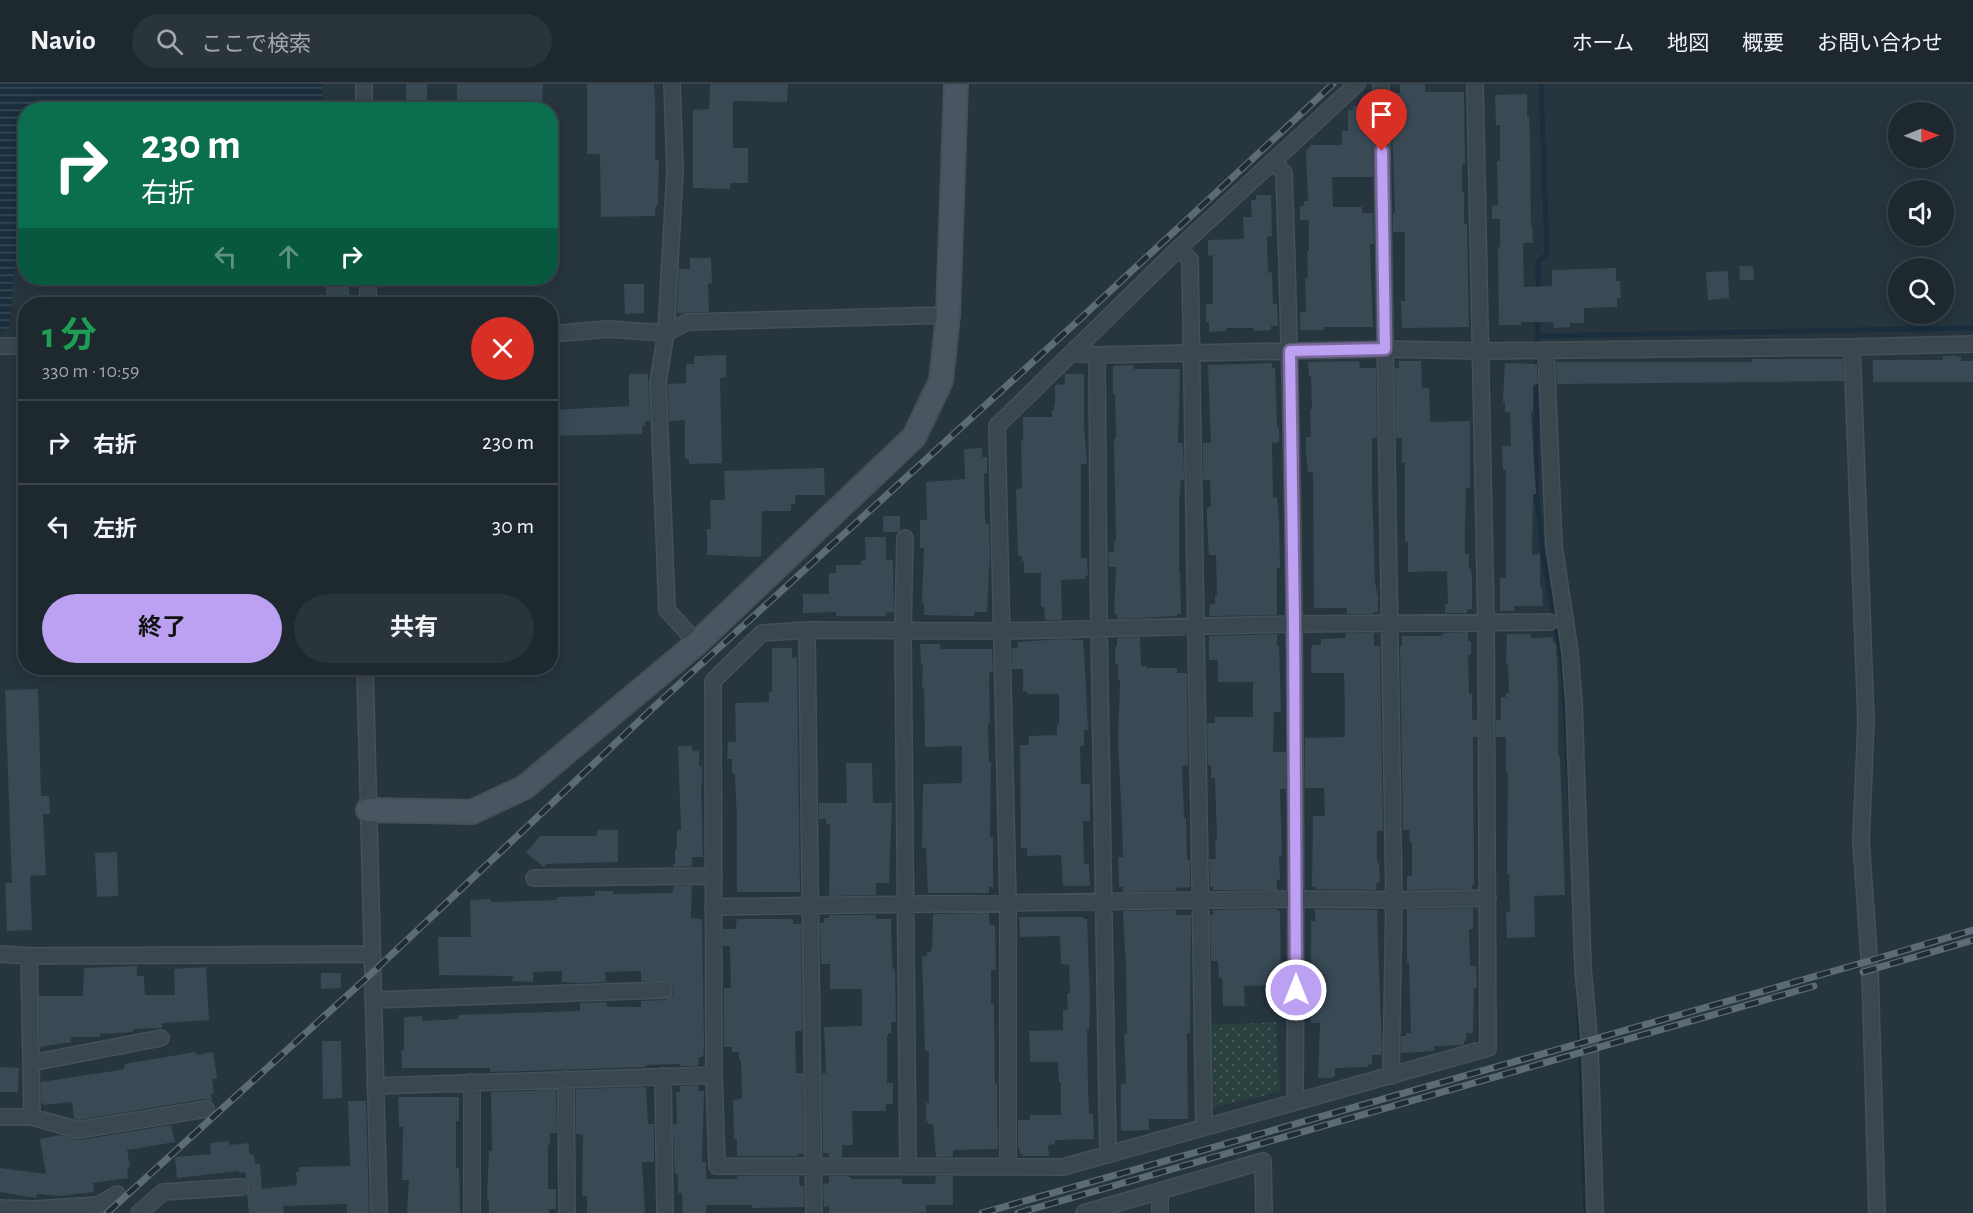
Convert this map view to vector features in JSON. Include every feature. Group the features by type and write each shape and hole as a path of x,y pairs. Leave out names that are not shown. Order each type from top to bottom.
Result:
{"street":[{"path":"364,84 364,102"},
{"path":"672,84 675,171 666,333 658,382 668,610 697,643"},
{"path":"368,810 472,812 525,787 697,643 914,436 941,381 948,315 956,84"},
{"path":"1008,1167 1008,904 997,426 1179,248 1357,84"},
{"path":"1381,84 1394,900 1391,1076"},
{"path":"1475,84 1486,623 1488,1048 1063,1167 717,1166 714,1075 712,681 762,633 807,630 1002,631 1294,624 1486,623 1550,622"},
{"path":"1274,162 1284,173 1290,351 1297,899 1295,1102"},
{"path":"1179,248 1190,260 1204,1127"},
{"path":"558,333 608,329 666,333 687,322 948,315"},
{"path":"1073,353 1097,355 1385,349 1480,351 1973,344"},
{"path":"1852,347 1866,721 1861,841 1870,970 1877,1213"},
{"path":"1546,350 1554,546 1570,652 1574,704 1583,967 1590,1049 1595,1213"},
{"path":"1097,355 1108,1155"},
{"path":"905,538 903,631 908,1167"},
{"path":"807,630 814,1213"},
{"path":"365,675 379,1213"},
{"path":"534,878 714,876"},
{"path":"713,907 1488,898"},
{"path":"0,954 29,956 372,954"},
{"path":"29,956 32,1117"},
{"path":"373,1000 664,990"},
{"path":"31,1063 161,1038"},
{"path":"375,1086 714,1075"},
{"path":"663,1076 664,1213"},
{"path":"566,1079 567,1213"},
{"path":"472,1082 472,1213"},
{"path":"0,1117 32,1117 78,1130 206,1108"},
{"path":"1084,1213 1263,1161 1264,1213"},
{"path":"139,1213 163,1192 242,1187"},
{"path":"1160,1192 1160,1213"},
{"path":"0,1208 34,1209 98,1205 117,1194"}],"green space":[{"path":"1276,1022 1280,1092 1212,1107 1211,1025"}],"water":[{"path":"0,84 322,84 323,102 18,102 18,238 9,328 0,333"}],"building":[{"path":"406,84 427,84 427,102 406,102"},
{"path":"457,84 543,84 542,102 457,102"},
{"path":"587,84 654,84 655,160 659,160 658,205 656,205 655,216 601,217 600,154 587,154"},
{"path":"710,84 788,84 787,102 733,101 733,148 748,148 748,183 730,183 730,189 693,188 693,110 709,109"},
{"path":"1400,84 1425,84 1425,92 1464,92 1465,164 1462,164 1462,192 1464,192 1464,224 1467,224 1469,327 1402,328 1401,301 1405,301 1405,232 1393,232 1393,213 1395,213 1391,93 1400,93"},
{"path":"1527,94 1533,243 1523,243 1524,287 1552,286 1552,270 1616,268 1616,281 1620,281 1621,298 1617,298 1617,307 1584,308 1584,323 1570,323 1570,327 1554,328 1553,322 1499,325 1500,219 1492,219 1492,206 1498,205 1497,161 1500,161 1500,125 1496,125 1495,95"},
{"path":"1353,106 1372,106 1373,177 1332,177 1333,207 1362,207 1362,213 1373,213 1374,244 1370,244 1373,327 1324,327 1324,330 1300,330 1300,312 1306,312 1305,278 1308,278 1307,251 1309,251 1309,220 1300,220 1300,206 1304,206 1304,201 1308,201 1306,152 1310,145 1342,145 1342,131 1348,131 1348,110 1353,110"},
{"path":"1256,195 1271,195 1272,236 1267,237 1268,273 1272,272 1273,304 1277,304 1278,326 1271,326 1271,330 1226,328 1226,331 1209,332 1209,322 1206,322 1206,304 1213,304 1213,255 1208,256 1208,240 1244,239 1243,217 1252,217 1251,200 1256,200"},
{"path":"690,258 711,258 712,283 708,284 709,312 677,313 679,269 690,269"},
{"path":"1739,266 1753,266 1754,280 1740,280"},
{"path":"1728,271 1729,298 1708,300 1706,272"},
{"path":"624,284 644,284 644,313 625,314"},
{"path":"326,287 349,287 350,297 326,297"},
{"path":"726,355 726,377 720,378 722,463 689,464 689,459 685,459 685,420 669,421 668,384 686,383 686,364 694,364 694,356"},
{"path":"1943,356 1958,356 1961,357 1961,361 1973,361 1973,382 1873,382 1873,360 1943,360"},
{"path":"1752,359 1843,359 1844,381 1557,384 1556,362 1752,362"},
{"path":"1359,361 1360,368 1376,368 1377,438 1372,438 1372,486 1378,612 1373,612 1373,614 1347,614 1347,608 1314,608 1313,472 1308,472 1306,453 1306,437 1311,437 1310,409 1312,409 1311,376 1309,376 1308,362"},
{"path":"1398,361 1421,361 1422,388 1429,388 1430,422 1470,421 1470,488 1466,488 1465,554 1469,554 1469,569 1471,569 1472,609 1467,609 1467,613 1445,613 1445,604 1448,604 1447,571 1408,572 1408,542 1405,542 1405,462 1402,463 1402,438 1396,438 1395,368 1399,368"},
{"path":"1272,363 1272,368 1275,367 1277,427 1279,427 1279,442 1272,443 1273,498 1277,497 1279,522 1280,568 1277,568 1277,613 1276,615 1209,616 1210,604 1215,604 1215,595 1217,595 1216,555 1209,555 1207,507 1211,507 1210,480 1203,480 1203,443 1211,443 1208,365"},
{"path":"1505,363 1537,364 1538,384 1533,385 1533,412 1531,412 1536,494 1533,494 1532,555 1540,554 1540,587 1542,587 1543,606 1514,606 1514,611 1500,611 1500,578 1506,578 1506,470 1503,470 1502,446 1511,446 1510,412 1505,412 1505,402 1503,402"},
{"path":"1133,365 1134,369 1180,369 1178,443 1183,443 1184,480 1181,480 1179,502 1181,614 1177,616 1117,619 1117,614 1114,614 1116,567 1109,567 1108,552 1114,552 1114,541 1116,541 1113,366"},
{"path":"629,374 648,374 650,421 645,421 642,434 558,436 558,410 629,406"},
{"path":"1065,374 1084,374 1087,464 1081,464 1081,558 1087,558 1088,576 1085,576 1085,579 1061,580 1062,620 1045,620 1044,607 1041,607 1041,573 1024,573 1024,561 1021,556 1018,556 1016,489 1022,488 1023,417 1052,417 1055,405 1055,385 1065,384"},
{"path":"982,448 982,457 987,457 987,473 984,473 985,519 986,524 989,524 990,554 987,612 974,612 974,616 924,615 924,603 922,603 924,548 920,548 920,520 927,520 926,482 965,479 964,449"},
{"path":"824,468 825,495 795,495 795,504 791,504 791,511 762,511 761,557 707,555 707,529 711,529 710,500 725,500 724,471"},
{"path":"883,516 900,516 900,530 883,532"},
{"path":"865,537 886,537 886,560 893,560 894,612 886,613 886,616 836,616 836,612 803,613 803,594 829,594 829,573 836,573 836,565 861,565 861,561 866,560"},
{"path":"1468,632 1468,641 1471,641 1471,655 1468,655 1469,694 1472,694 1472,718 1477,720 1477,737 1473,737 1474,885 1472,889 1407,890 1407,876 1411,876 1412,873 1412,842 1410,842 1409,830 1403,830 1400,646 1402,646 1402,636 1441,636 1444,633"},
{"path":"1346,633 1374,633 1374,646 1380,646 1383,831 1377,831 1377,863 1379,863 1380,882 1377,882 1376,890 1315,889 1312,887 1313,816 1325,816 1324,788 1305,788 1305,738 1345,737 1345,707 1344,673 1311,672 1311,647 1321,645 1321,639 1345,638"},
{"path":"1277,634 1281,712 1274,712 1273,752 1286,752 1286,789 1280,789 1282,855 1279,857 1280,880 1277,880 1277,890 1213,890 1213,887 1210,887 1209,859 1216,859 1215,778 1211,778 1211,765 1208,765 1207,723 1215,723 1215,717 1253,717 1253,682 1218,682 1218,660 1209,660 1209,636"},
{"path":"1507,634 1531,634 1531,638 1553,637 1553,643 1556,643 1558,756 1560,756 1565,895 1534,896 1535,937 1507,938 1506,912 1510,912 1509,874 1507,874 1508,773 1506,773 1506,737 1496,737 1496,720 1501,720 1501,697 1506,697 1506,693 1509,693 1508,663 1506,663"},
{"path":"1140,637 1141,666 1177,668 1177,673 1187,673 1188,765 1182,766 1190,887 1176,888 1176,891 1123,892 1123,887 1119,887 1118,857 1123,857 1118,742 1120,680 1118,680 1118,664 1115,664 1115,647 1117,647 1117,638"},
{"path":"1083,640 1084,648 1088,730 1084,730 1084,746 1080,746 1081,784 1090,784 1090,821 1083,821 1084,864 1089,864 1090,886 1063,886 1061,855 1027,856 1027,848 1021,848 1020,745 1029,745 1029,736 1057,735 1059,694 1023,692 1023,669 1012,669 1012,648 1018,648 1018,642"},
{"path":"920,644 940,644 941,649 992,649 993,672 990,672 989,677 990,723 988,723 989,762 991,762 990,837 993,837 993,887 989,887 989,893 928,893 926,848 922,848 923,784 962,783 962,746 925,747 923,665 921,665"},
{"path":"772,648 792,648 792,658 797,657 800,892 737,892 735,774 732,774 732,759 727,759 728,742 736,742 735,703 769,702 769,692 772,692"},
{"path":"38,689 41,796 49,796 50,814 43,814 46,875 30,876 32,930 7,931 5,883 12,883 5,690"},
{"path":"678,746 692,746 692,751 699,750 699,766 702,766 703,857 692,857 692,866 673,867 675,849 677,849 677,830 681,830"},
{"path":"846,763 872,763 873,803 892,803 889,883 876,883 876,895 829,896 830,824 826,824 826,819 819,819 819,803 847,803"},
{"path":"597,830 618,830 618,862 546,864 544,867 526,853 540,836 597,836"},
{"path":"117,852 118,896 97,897 95,853"},
{"path":"674,886 692,886 691,918 702,919 704,1047 703,1057 699,1057 698,1066 645,1065 645,1067 490,1072 490,1068 402,1068 404,1017 422,1016 422,1021 458,1019 458,1015 580,1011 580,1003 606,1002 608,1007 641,1007 641,1001 665,1000 673,994 674,989 669,982 641,981 641,971 605,972 606,982 579,983 562,982 562,971 533,972 533,982 512,981 513,976 439,975 438,937 471,937 470,900 491,899 491,902 557,900 557,897 595,896 595,891 613,891 613,894 672,893"},
{"path":"1473,908 1473,929 1469,929 1470,966 1476,966 1477,988 1474,988 1473,1033 1466,1033 1464,1045 1434,1046 1434,1051 1401,1053 1401,1036 1411,1033 1407,909"},
{"path":"1277,909 1280,911 1281,977 1276,977 1276,985 1244,986 1245,1006 1223,1006 1222,978 1219,978 1218,961 1211,961 1210,915 1213,915 1213,910"},
{"path":"1315,909 1377,910 1382,1053 1372,1055 1372,1064 1368,1064 1368,1067 1335,1068 1335,1076 1332,1078 1318,1078 1320,1023 1311,1023 1311,921 1315,921"},
{"path":"1176,910 1176,915 1191,915 1190,1033 1187,1033 1188,1119 1149,1119 1149,1130 1121,1131 1121,1084 1126,1084 1124,1034 1127,1034 1123,911"},
{"path":"989,913 990,925 995,925 996,970 991,970 991,1004 994,1004 998,1149 953,1150 953,1157 936,1157 933,1124 928,1124 926,1121 926,1103 929,1103 929,1051 925,1051 922,956 927,956 927,952 932,949 933,914"},
{"path":"829,915 876,915 876,919 891,919 892,960 893,969 895,969 896,1022 891,1022 891,1033 887,1036 887,1083 893,1083 893,1104 886,1104 886,1111 852,1111 853,1145 842,1145 842,1157 829,1157 829,1153 823,1153 822,1073 826,1073 824,1027 862,1026 862,989 830,989 830,964 821,964 820,923 824,923 824,918 829,918"},
{"path":"1019,917 1083,917 1087,919 1090,1005 1089,1030 1087,1030 1088,1087 1089,1114 1093,1114 1094,1139 1055,1140 1055,1144 1048,1145 1049,1156 1020,1154 1018,1120 1030,1120 1030,1115 1061,1115 1061,1083 1059,1082 1058,1062 1030,1062 1029,1031 1063,1030 1063,1010 1068,1010 1067,993 1070,993 1069,965 1061,964 1060,936 1020,937"},
{"path":"737,919 793,919 793,924 801,924 802,1031 795,1031 796,1073 803,1073 804,1154 798,1154 798,1156 737,1156 733,1100 742,1098 741,1060 739,1060 739,1052 732,1052 732,1047 724,1047 724,988 731,988 730,946 723,946 723,929 735,929"},
{"path":"137,966 137,976 144,976 145,995 175,995 174,969 206,967 209,1020 162,1023 162,1028 133,1029 133,1032 100,1034 100,1037 70,1037 71,1042 40,1047 39,996 83,996 84,968"},
{"path":"321,973 341,973 341,988 321,989"},
{"path":"322,1041 341,1041 342,1098 323,1099"},
{"path":"195,1052 196,1055 213,1052 217,1078 212,1079 214,1093 211,1094 212,1101 204,1099 79,1120 74,1119 72,1102 44,1105 41,1103 41,1082 120,1070 125,1068 124,1064"},
{"path":"0,1067 19,1068 18,1092 0,1092"},
{"path":"698,1085 698,1091 704,1091 702,1162 706,1162 706,1179 738,1179 737,1176 799,1176 800,1186 804,1186 804,1207 752,1208 752,1205 706,1205 706,1213 683,1213 682,1193 678,1193 678,1174 675,1174 674,1162 673,1124 677,1124 676,1092 680,1092 680,1086"},
{"path":"646,1087 648,1124 654,1124 654,1162 642,1162 645,1213 587,1213 587,1196 582,1196 583,1135 576,1134 576,1089"},
{"path":"556,1090 557,1133 550,1133 550,1145 548,1145 548,1189 556,1189 556,1209 549,1209 549,1213 489,1213 489,1199 487,1199 489,1151 492,1151 491,1092"},
{"path":"398,1097 459,1097 459,1121 456,1121 456,1168 459,1168 460,1213 407,1213 409,1180 402,1180 403,1127 399,1127"},
{"path":"348,1101 366,1101 369,1213 347,1213 347,1204 283,1206 284,1213 249,1213 247,1194 251,1186 246,1179 245,1172 177,1178 175,1157 211,1154 210,1143 229,1141 230,1145 249,1143 249,1154 254,1155 255,1164 260,1164 262,1189 297,1185 296,1172 299,1172 299,1167 350,1166"},
{"path":"171,1125 175,1142 127,1150 130,1167 127,1167 128,1178 93,1183 94,1192 58,1196 37,1194 36,1198 0,1192 0,1168 46,1174 40,1139 60,1135 80,1140"},
{"path":"829,1176 844,1176 851,1177 851,1179 902,1179 902,1184 935,1184 936,1176 953,1176 953,1205 926,1205 926,1212 917,1213 829,1213 829,1206 824,1207 823,1184 829,1183"}],"waterway":[{"path":"1538,293 1538,262 1547,254 1541,84"},
{"path":"1538,317 1536,489 1543,555 1563,666 1571,819"},
{"path":"1538,336 1973,328"},
{"path":"1578,990 1586,1213"}],"railway":[{"path":"107,1213 372,973 654,707 1080,319 1333,84"},
{"path":"982,1213 1973,930"},
{"path":"1863,972 1973,940"},
{"path":"1018,1213 1814,986"}],"route":[{"path":"1296,990 1297,899 1290,351 1385,349 1382,151"}]}
